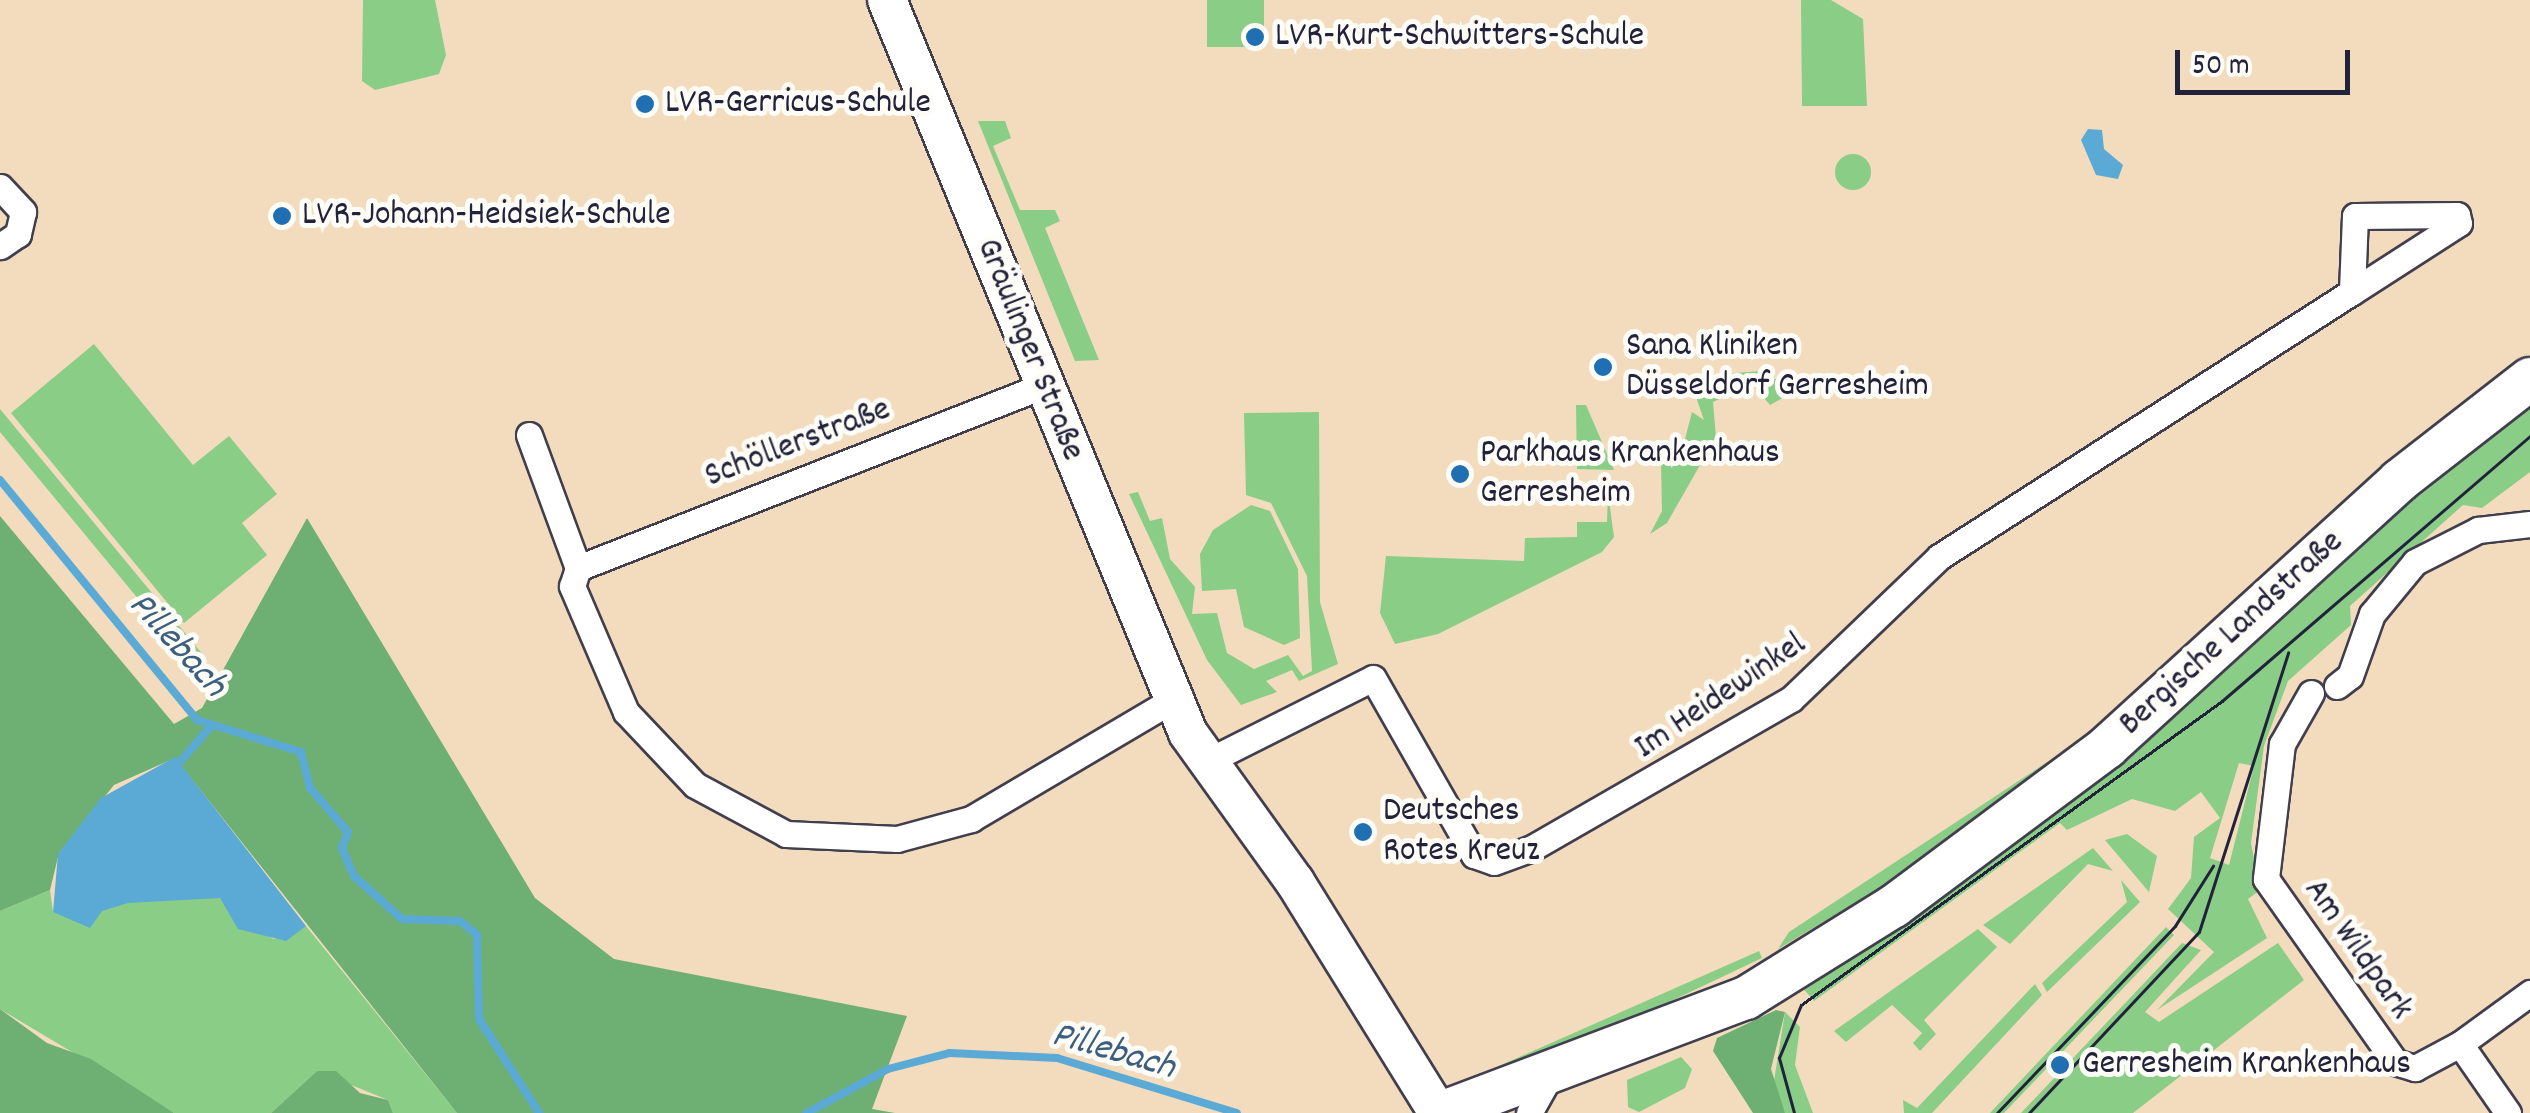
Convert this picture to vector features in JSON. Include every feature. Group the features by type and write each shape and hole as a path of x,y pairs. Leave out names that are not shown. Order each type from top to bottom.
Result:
{"main road":[{"name":"Gräulinger Straße","path":"887,0 1043,386 1180,696 1293,863 1295,882 1439,1113"},
{"name":"Bergische Landstraße","path":"1439,1113 1553,1073 1704,1009 1749,971 1924,876 2107,747 2399,480 2530,378"}],"street":[{"path":"0,187 23,212 18,234 0,246"},
{"name":"Im Heidewinkel","path":"1219,755 1373,678 1462,843 1486,862 1516,855 1679,771 1790,700 1939,557 2460,223 2457,215 2355,216 2352,292"},
{"name":"Schöllerstraße","path":"578,568 1043,386"},
{"path":"530,434 578,568 572,586 648,742 695,785 786,834 878,840 971,819 1180,696"},
{"path":"2336,686 2350,676 2372,614 2415,562 2478,530 2530,524"},
{"name":"Am Wildpark","path":"2311,693 2282,744 2266,879 2395,1062 2415,1068 2460,1044 2530,993"},
{"path":"2460,1044 2508,1113"},
{"path":"1530,1113 1553,1073"}],"green space":[{"path":"363,0 435,0 446,55 439,74 375,90 362,81"},
{"path":"1207,0 1264,0 1264,47 1207,47"},
{"path":"1801,0 1831,0 1863,19 1867,106 1802,106"},
{"path":"978,121 1005,121 1011,138 993,146 1020,210 1055,210 1060,221 1045,228 1099,360 1075,361"},
{"path":"1853,154 1866,159 1871,172 1866,185 1853,190 1840,185 1835,172 1840,159"},
{"path":"94,344 193,465 229,436 277,494 242,523 267,555 184,623 11,413"},
{"path":"2530,351 2178,670 1920,864 1778,949 1789,932 2096,730 2350,497"},
{"path":"1772,370 1773,379 1799,378 1801,388 1770,405 1752,384 1713,402 1716,437 1667,523 1650,534 1662,511 1661,464 1684,443 1692,412 1704,420 1689,377"},
{"path":"2530,397 2530,472 2482,508 2463,505 2350,606 2351,625 2288,681 2264,746 2251,843 2260,890 2248,899 2267,938 2157,1010 2214,952 2168,909 2191,878 2194,837 2220,818 2201,792 2175,811 2132,799 2067,830 2060,823 1814,1001 1794,978 2274,615","holes":["2239,763 2254,766 2229,865 2210,858"]},
{"path":"1576,405 1586,405 1614,470 1577,469"},
{"path":"0,409 204,656 193,665 0,432"},
{"path":"1319,412 1320,602 1338,664 1299,681 1292,670 1266,681 1277,692 1241,705 1207,660 1129,494 1138,492 1150,521 1162,518 1170,559 1195,587 1192,614 1217,613 1227,653 1254,669 1288,655 1303,676 1312,671 1307,576 1271,503 1246,495 1244,413"},
{"path":"1608,493 1614,537 1602,552 1438,634 1395,644 1380,613 1386,556 1524,561 1525,538 1577,537 1577,522 1607,522"},
{"path":"1251,505 1270,511 1298,569 1300,638 1284,645 1244,627 1236,589 1202,591 1200,554 1213,530"},
{"path":"0,516 174,724 202,708 307,518 535,898 614,959 907,1016 872,1109 895,1113 457,1113 175,758 114,785 59,853 50,890 0,911"},
{"path":"2127,834 2157,856 2149,892 2105,840"},
{"path":"2093,848 2113,871 2088,864 2010,944 1983,925"},
{"path":"2121,880 2140,902 2047,992 2042,983 2127,902"},
{"path":"50,890 53,912 170,894 220,898 233,917 274,939 306,926 457,1113 393,1113 388,1100 317,1071 271,1113 174,1113 0,1009 0,911"},
{"path":"2166,927 2174,935 2004,1113 1990,1113"},
{"path":"1978,929 1997,947 1924,1020 1936,1034 1920,1051 1913,1043 1922,1033 1892,1005 1846,1042 1834,1031"},
{"path":"2182,943 2201,950 2145,1012 2159,1022 2278,943 2304,980 2133,1113 2021,1113"},
{"path":"1759,951 1762,958 1614,1028 1490,1070"},
{"path":"2035,984 2042,995 1932,1113 1904,1113 1903,1100 1917,1108"},
{"path":"0,1009 47,1043 91,1059 174,1113 0,1113"},
{"path":"1776,1010 1785,1012 1771,1069 1785,1113 1753,1113 1713,1051 1717,1038"},
{"path":"1785,1012 1800,1027 1795,1065 1813,1113 1785,1113 1773,1087"},
{"path":"1681,1057 1692,1069 1685,1088 1639,1112 1628,1107 1627,1080"},
{"path":"317,1071 336,1071 360,1093 388,1100 393,1113 271,1113"}],"water":[{"path":"2088,129 2102,130 2104,149 2123,165 2118,179 2096,175 2081,140"},
{"path":"175,757 306,926 286,941 238,929 220,898 128,903 102,911 90,928 53,912 58,854 101,798"}],"waterway":[{"name":"Pillebach","path":"0,480 197,720 301,752 310,788 348,832 342,848 354,876 402,919 460,921 477,935 479,1019 539,1113"},
{"path":"180,762 212,725"},
{"name":"Pillebach","path":"807,1113 888,1069 950,1053 1057,1058 1237,1113"}],"tram line":[{"path":"1794,1113 1779,1058 1801,1005 2222,701 2530,436"},
{"path":"2029,1113 2199,932 2288,653"},
{"path":"1997,1113 2175,926 2213,866"}],"place":[{"name":"LVR-Kurt-Schwitters-Schule","path":"1255,37"},
{"name":"LVR-Gerricus-Schule","path":"645,104"},
{"name":"LVR-Johann-Heidsiek-Schule","path":"282,216"},
{"name":"Sana Kliniken Düsseldorf Gerresheim","path":"1603,367"},
{"name":"Parkhaus Krankenhaus Gerresheim","path":"1460,474"},
{"name":"Deutsches Rotes Kreuz","path":"1363,832"},
{"name":"Gerresheim Krankenhaus","path":"2060,1065"}]}
